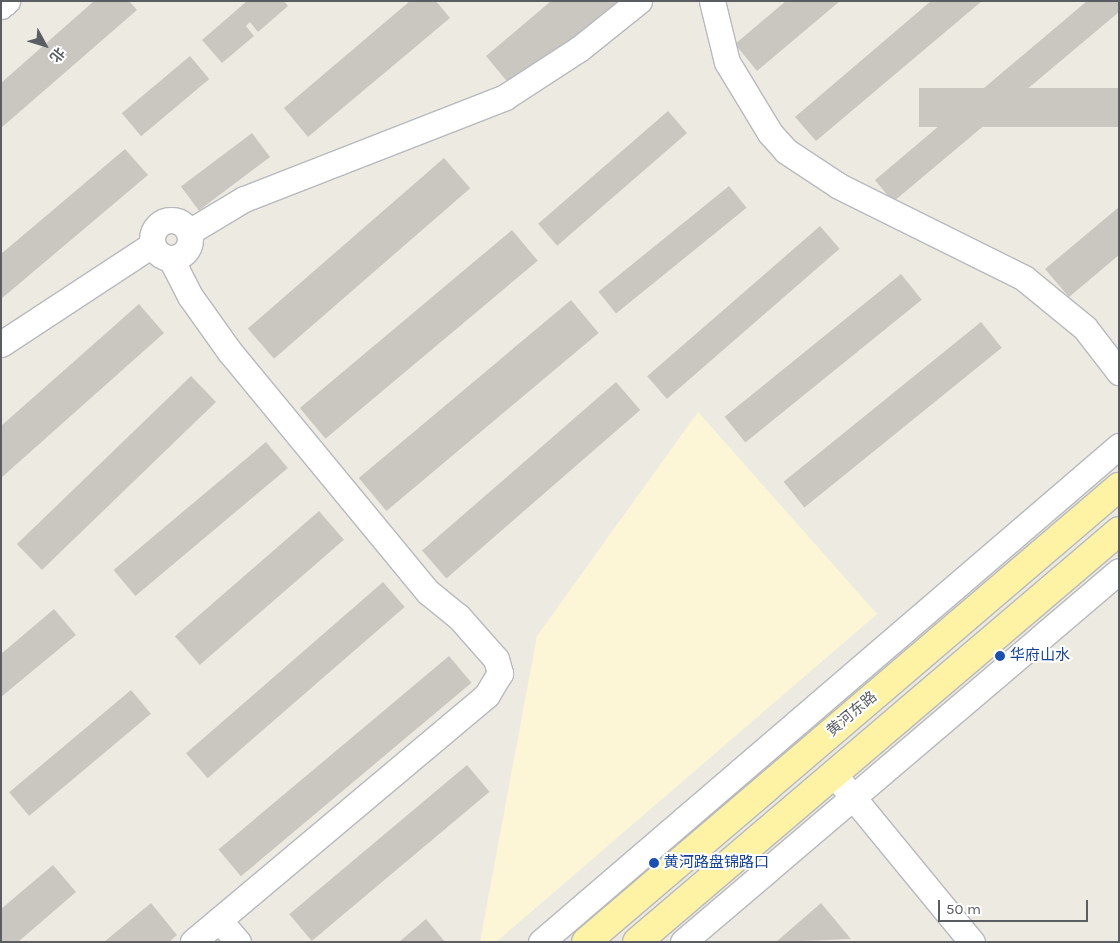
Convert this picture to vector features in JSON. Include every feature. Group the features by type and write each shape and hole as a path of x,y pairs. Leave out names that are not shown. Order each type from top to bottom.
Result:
{"main road":[{"name":"黄河东路","path":"586,942 1119,487"},
{"path":"637,942 1119,531"}],"street":[{"path":"1,6 7,1"},
{"path":"189,232 244,199 505,97 579,49 639,1"},
{"path":"712,1 727,62 770,133 786,151 839,186 1024,278 1084,328 1119,372"},
{"path":"189,232 180,222 166,220 155,228 162,252 190,296 230,352 428,592 458,616 496,659 500,673 498,684 486,695 193,942"},
{"path":"1,344 162,252 186,251 189,232"},
{"path":"540,942 1119,446"},
{"path":"683,942 1119,571"},
{"path":"834,774 972,942"},
{"path":"219,920 238,942"}],"shaded area":[{"path":"698,412 877,614 496,942 480,942 537,636"}],"building":[{"path":"94,1 129,1 137,10 1,128 1,83"},
{"path":"247,1 284,1 288,6 258,32 250,22 246,26 254,36 222,63 202,40"},
{"path":"410,1 436,1 450,18 308,137 284,108"},
{"path":"551,1 621,1 515,91 486,56"},
{"path":"786,1 840,1 757,71 735,44"},
{"path":"931,1 982,1 816,141 795,117"},
{"path":"1087,1 1119,1 1119,12 893,202 875,180"},
{"path":"190,56 209,79 141,136 122,113"},
{"path":"919,88 1119,88 1119,127 919,127"},
{"path":"668,111 687,133 557,246 538,224"},
{"path":"252,133 270,157 199,211 181,187"},
{"path":"125,149 148,175 1,299 1,254"},
{"path":"444,158 470,188 274,359 248,329"},
{"path":"729,186 747,208 616,313 598,292"},
{"path":"1119,207 1119,255 1069,297 1045,269"},
{"path":"820,226 840,249 667,399 647,376"},
{"path":"512,230 538,261 326,439 300,408"},
{"path":"901,274 922,300 745,443 725,417"},
{"path":"571,300 599,333 386,511 359,478"},
{"path":"139,304 164,333 1,478 1,426"},
{"path":"981,322 1002,348 804,507 784,482"},
{"path":"191,376 216,402 42,570 17,544"},
{"path":"616,382 640,410 446,579 422,551"},
{"path":"266,442 288,468 135,596 114,570"},
{"path":"319,511 344,540 200,665 175,636"},
{"path":"383,582 405,607 208,778 186,753"},
{"path":"54,609 76,635 1,697 1,654"},
{"path":"449,656 471,683 241,876 218,849"},
{"path":"131,690 151,714 29,816 9,792"},
{"path":"467,765 489,792 312,941 289,914"},
{"path":"53,865 76,892 18,942 1,942 1,909"},
{"path":"151,903 177,935 169,942 104,942"},
{"path":"821,903 851,939 776,942"},
{"path":"426,919 445,942 399,942"}],"place":[{"name":"华府山水","path":"1000,656"},
{"name":"黄河路盘锦路口","path":"654,863"}]}
